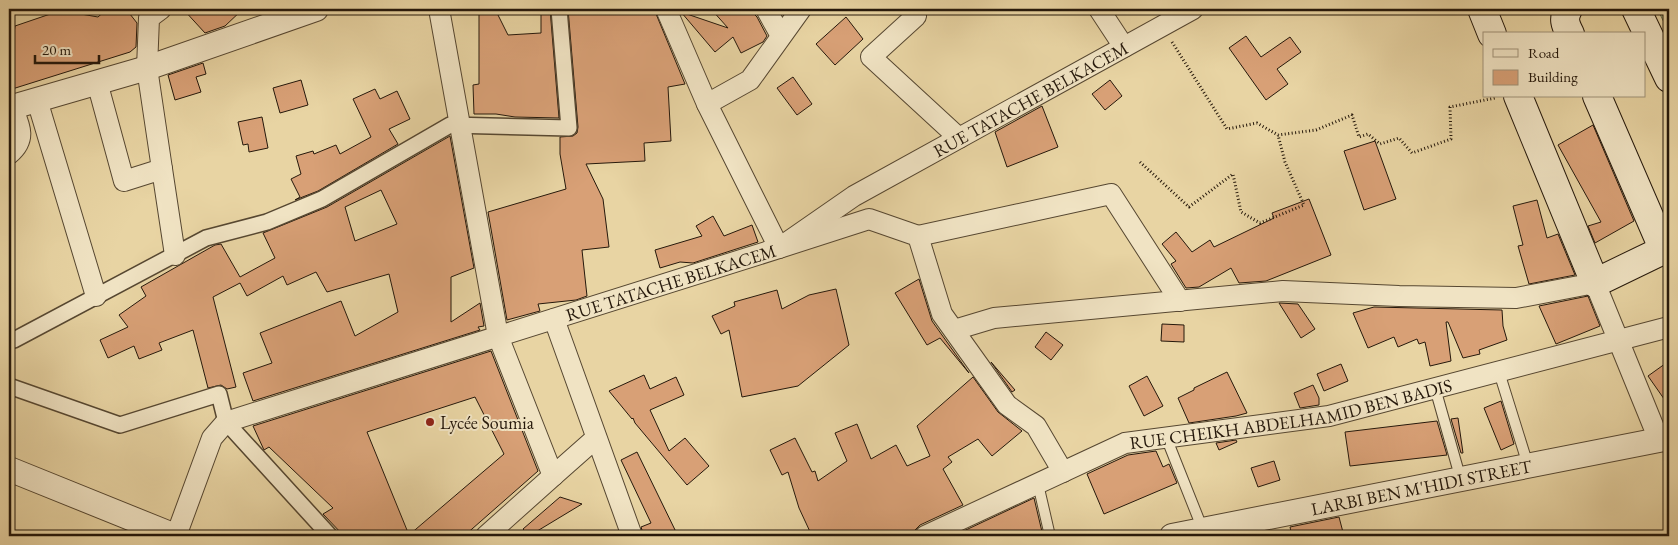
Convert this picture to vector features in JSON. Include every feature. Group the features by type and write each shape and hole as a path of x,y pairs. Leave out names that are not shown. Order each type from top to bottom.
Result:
{"main road":[{"path":"1482,9 1491,32"},
{"path":"1568,9 1564,15 1564,22 1569,32"},
{"path":"1636,9 1669,78"},
{"path":"1507,98 1595,283 1657,253 1660,248 1659,239 1598,98"}],"street":[{"path":"161,9 149,18 146,68 175,254"},
{"path":"9,154 18,144 21,134 11,107 146,68 316,9"},
{"path":"439,9 498,336 553,476"},
{"path":"9,340 14,340 206,238 267,222 322,199 450,125 569,128 559,9"},
{"path":"666,9 707,104 779,248 869,219 918,236 1111,194 1180,301"},
{"path":"766,9 781,36"},
{"path":"707,104 750,80 801,9"},
{"path":"911,9 916,16 871,57 959,138"},
{"path":"1099,9 1124,47"},
{"name":"RUE TATACHE BELKACEM","path":"226,422 779,248 854,196 1193,9"},
{"path":"97,82 124,181 162,169"},
{"path":"37,100 96,296"},
{"path":"918,236 942,314 1007,405 1036,426 1063,472"},
{"path":"954,330 994,318 1283,291 1399,296 1516,298 1595,283 1618,341 1664,439"},
{"path":"554,319 632,536"},
{"name":"RUE CHEIKH ABDELHAMID BEN BADIS","path":"925,536 1125,443 1329,416 1669,327"},
{"path":"9,386 120,425 219,394 226,422 330,536"},
{"path":"9,469 175,536 212,438 226,422"},
{"path":"486,536 596,438"},
{"name":"LARBI BEN M'HIDI STREET","path":"1172,536 1664,439"}],"lane":[{"path":"1499,372 1528,465"},
{"path":"1435,388 1461,480"},
{"path":"1166,437 1203,530"},
{"path":"1038,484 1050,536"}],"path":[{"path":"1162,26 1227,129 1257,124 1278,135 1316,130 1352,116 1359,136 1368,134 1380,144 1399,138 1412,153 1451,139 1450,107 1501,98"},
{"path":"1140,162 1189,207 1233,174 1241,212 1260,223 1304,205 1285,162 1278,135"}],"green space":[{"path":"1669,9 1669,33 1659,12"}],"building":[{"path":"65,9 76,9 81,14 98,17 107,9 126,9 137,23 136,47 130,52 9,90 9,69 15,26"},
{"path":"183,9 243,9 225,26 205,33"},
{"path":"479,9 495,9 508,35 541,33 541,9 550,9 559,118 474,114 473,85 479,84"},
{"path":"568,9 654,9 685,84 668,87 671,141 644,143 645,161 586,164 603,199 609,247 582,250 587,296 576,300 538,304 540,311 507,320 488,212 566,189 560,154 560,137 573,136 577,133 578,127"},
{"path":"711,9 749,9 757,17 767,36 763,42 741,53 733,37 715,52 681,12 728,28"},
{"path":"846,17 863,39 835,65 816,44"},
{"path":"1246,36 1261,57 1290,37 1301,52 1277,69 1288,84 1266,100 1229,48"},
{"path":"203,63 206,74 196,77 201,92 175,100 168,75"},
{"path":"793,77 812,104 797,115 777,88"},
{"path":"301,80 308,105 280,113 273,88"},
{"path":"1110,80 1122,96 1105,110 1092,94"},
{"path":"375,89 380,99 397,91 410,119 389,129 398,144 318,191 295,200 300,197 291,179 301,174 296,156 313,151 314,154 336,145 340,154 371,137 353,99"},
{"path":"1042,106 1058,147 1007,167 995,132"},
{"path":"262,117 268,148 249,152 248,144 243,145 238,122"},
{"path":"1593,125 1634,221 1595,243 1588,226 1601,222 1558,145"},
{"path":"450,136 474,268 451,277 451,322 480,303 484,326 478,327 480,330 253,401 243,373 272,363 260,333 341,301 355,336 398,312 389,274 327,292 316,272 287,285 283,276 247,296 240,283 213,297 236,387 227,389 221,385 208,388 193,330 159,343 162,350 139,359 134,346 108,358 100,340 128,327 119,315 146,296 141,287 215,245 221,244 240,277 275,258 263,233 327,207","holes":["381,190 397,224 355,241 345,207"]},
{"path":"1375,141 1396,199 1364,210 1344,151"},
{"path":"1309,199 1331,255 1266,281 1239,283 1231,268 1199,287 1186,288 1171,264 1176,261 1162,244 1176,232 1192,252 1210,240 1214,247 1274,218 1272,213"},
{"path":"1537,200 1547,238 1558,234 1575,275 1529,284 1518,246 1523,245 1513,206"},
{"path":"713,216 724,236 752,225 758,242 693,263 680,262 660,268 655,250 702,236 696,226"},
{"path":"919,279 932,321 969,373 940,338 927,345 895,293"},
{"path":"836,289 849,345 798,386 742,397 729,330 721,334 712,316 735,306 734,302 777,290 782,309 809,295"},
{"path":"1588,296 1600,326 1556,344 1539,306"},
{"path":"1279,303 1298,304 1315,329 1301,338"},
{"path":"1374,307 1502,310 1503,326 1507,340 1479,350 1480,354 1463,358 1448,322 1446,322 1451,361 1430,366 1425,342 1419,344 1417,339 1398,347 1394,337 1368,348 1353,313"},
{"path":"1162,324 1184,325 1184,342 1161,341"},
{"path":"1046,332 1063,345 1051,360 1035,347"},
{"path":"491,351 538,471 464,536 344,536 323,514 333,508 269,447 264,450 253,426","holes":["475,397 504,454 409,535 367,432"]},
{"path":"1669,361 1669,406 1648,376"},
{"path":"991,362 1015,390 1012,392"},
{"path":"1341,364 1348,381 1324,391 1317,374"},
{"path":"1227,372 1247,413 1189,423 1178,398"},
{"path":"644,375 650,389 676,377 684,395 650,410 669,451 685,438 709,466 687,485 609,391"},
{"path":"1147,376 1163,406 1144,416 1129,386"},
{"path":"973,377 998,412 1022,431 992,456 978,439 948,457 952,462 943,469 963,505 920,525 915,530 913,536 812,536 799,508 788,472 782,475 770,450 795,438 812,472 815,471 818,481 847,461 835,433 857,424 871,459 896,445 907,466 930,456 917,426"},
{"path":"1313,385 1319,398 1319,405 1300,408 1294,393"},
{"path":"1501,401 1514,444 1501,450 1484,408"},
{"path":"1458,418 1463,453 1461,453 1451,419"},
{"path":"1437,421 1447,455 1350,466 1345,432"},
{"path":"1236,440 1237,442 1219,450 1216,443"},
{"path":"1156,451 1163,467 1169,464 1177,483 1104,514 1087,474 1128,455"},
{"path":"637,452 678,536 644,536 641,527 651,523 621,460"},
{"path":"1274,461 1280,480 1258,487 1251,468"},
{"path":"560,497 582,504 529,536 523,529"},
{"path":"1034,498 1043,536 953,536"},
{"path":"1339,517 1344,536 1292,536 1290,527"}],"place":[{"name":"Lycée Soumia","path":"430,422"}]}
